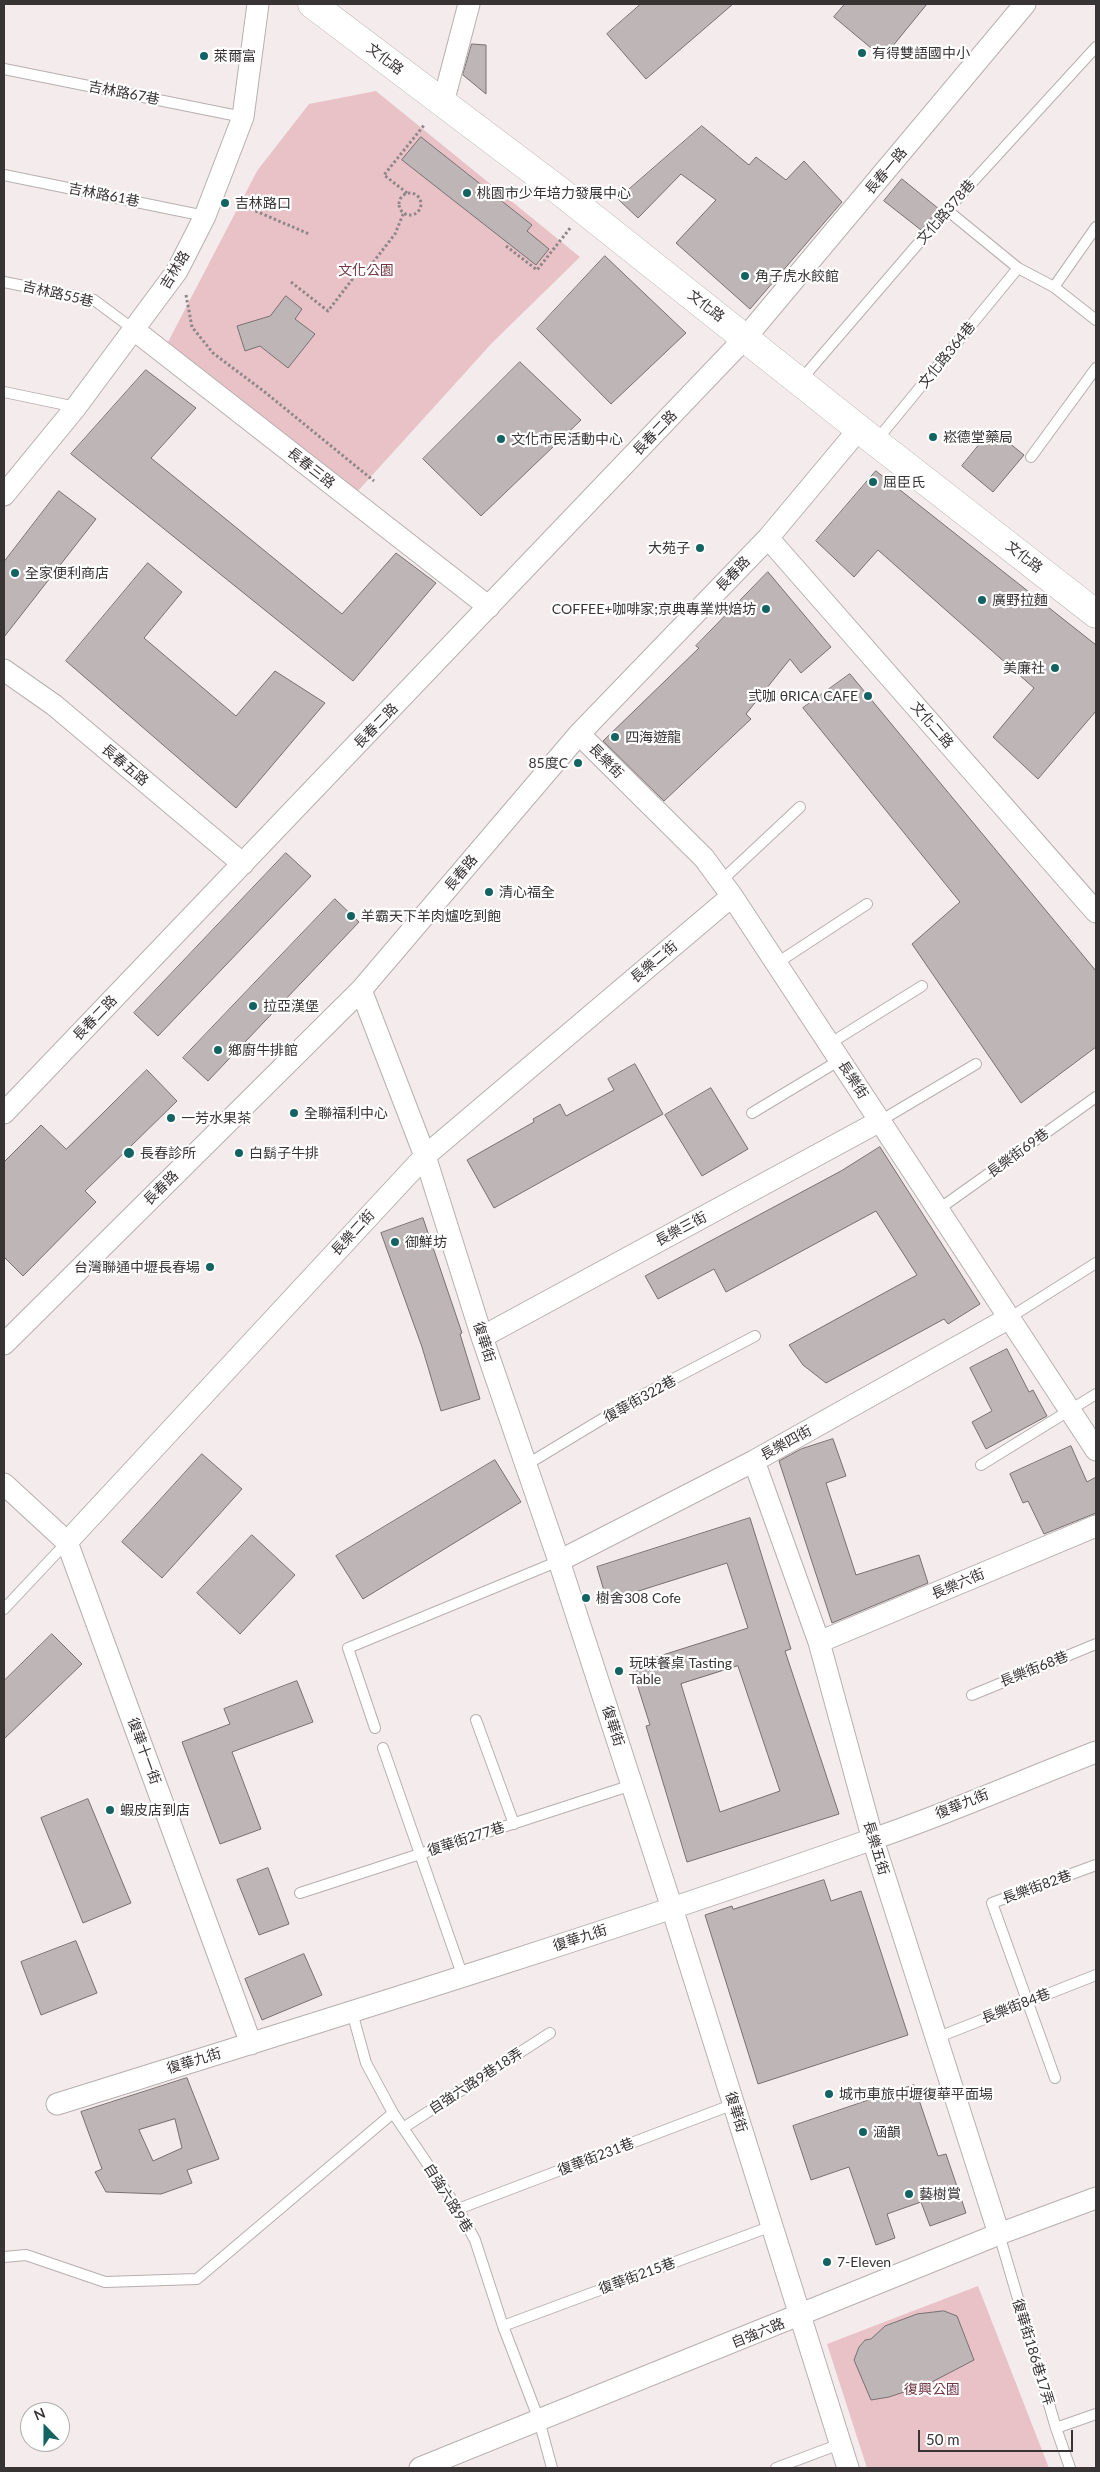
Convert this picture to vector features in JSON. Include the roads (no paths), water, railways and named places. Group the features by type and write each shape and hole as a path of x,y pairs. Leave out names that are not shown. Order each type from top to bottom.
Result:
{"street":[{"name":"吉林路","path":"4,495 76,407 177,270 205,216 243,117 258,4"},
{"path":"442,103 468,4"},
{"name":"長春一路","path":"746,338 1025,4"},
{"name":"文化路","path":"320,7 442,103 561,192 867,435 1093,605"},
{"name":"長春三路","path":"133,330 489,607"},
{"name":"長春二路","path":"4,1113 746,338"},
{"name":"長春路","path":"4,1344 361,990 579,734 867,435"},
{"name":"文化二路","path":"768,538 1096,912"},
{"name":"長春五路","path":"4,670 54,705 243,864"},
{"name":"長樂街","path":"579,734 704,858 727,888 940,1209 1096,1450"},
{"name":"長樂二街","path":"67,1542 425,1156 727,888"},
{"name":"復華街","path":"361,990 425,1156 482,1337 559,1560 672,1908 848,2468"},
{"name":"長樂三街","path":"482,1337 880,1121"},
{"name":"長樂四街","path":"559,1560 754,1461 1009,1318"},
{"name":"長樂五街","path":"754,1461 820,1642 873,1840 998,2234"},
{"path":"4,1484 67,1542"},
{"name":"長樂六街","path":"820,1642 1096,1526"},
{"name":"復華十一街","path":"67,1542 251,2044"},
{"name":"復華九街","path":"57,2104 463,1977 873,1840 1096,1752"},
{"name":"自強六路","path":"420,2468 800,2316 998,2234 1096,2198"}],"lane":[{"name":"文化路378巷","path":"800,381 946,210 1096,47"},
{"name":"吉林路67巷","path":"4,69 243,117"},
{"name":"吉林路61巷","path":"4,175 205,216"},
{"path":"946,210 1018,268 1054,287 1096,320"},
{"path":"1054,287 1096,227"},
{"name":"文化路364巷","path":"867,435 1018,268"},
{"name":"吉林路55巷","path":"4,282 94,300 133,330"},
{"path":"1031,457 1096,368"},
{"path":"4,392 76,407"},
{"path":"727,888 800,807"},
{"path":"777,963 867,904"},
{"path":"752,1113 922,986"},
{"path":"880,1121 976,1064"},
{"name":"長樂街69巷","path":"940,1209 1096,1096"},
{"path":"1009,1318 1096,1263"},
{"name":"復華街322巷","path":"526,1465 637,1398 755,1336"},
{"path":"981,1465 1096,1394"},
{"path":"4,1610 67,1542"},
{"path":"375,1728 348,1648 559,1560"},
{"name":"長樂街68巷","path":"972,1695 1096,1644"},
{"path":"476,1720 514,1824"},
{"path":"384,1748 463,1977"},
{"name":"復華街277巷","path":"300,1894 632,1785"},
{"name":"長樂街82巷","path":"1029,2002 992,1904 1096,1865"},
{"name":"長樂街84巷","path":"936,2038 1096,1975"},
{"path":"1029,2002 1055,2078"},
{"name":"自強六路9巷","path":"352,2012 366,2063 393,2113 458,2209 475,2240 503,2326 539,2420 552,2468"},
{"name":"自強六路9巷18弄","path":"403,2128 550,2033"},
{"name":"復華街231巷","path":"458,2209 734,2104"},
{"path":"4,2257 26,2255 105,2282 197,2279 393,2113"},
{"name":"復華街215巷","path":"503,2326 772,2226"},
{"name":"復華街186巷17弄","path":"998,2234 1056,2428 1070,2468"},
{"path":"1056,2428 1096,2414"},
{"path":"776,2468 840,2444"}],"place":[{"name":"有得雙語國中小","path":"862,53"},
{"name":"萊爾富","path":"204,56"},
{"name":"桃園市少年培力發展中心","path":"467,193"},
{"name":"吉林路口","path":"225,203"},
{"name":"角子虎水餃館","path":"745,276"},
{"name":"崧德堂藥局","path":"933,437"},
{"name":"文化市民活動中心","path":"501,439"},
{"name":"屈臣氏","path":"873,482"},
{"name":"大苑子","path":"700,548"},
{"name":"全家便利商店","path":"15,573"},
{"name":"廣野拉麵","path":"982,600"},
{"name":"COFFEE+咖啡家;京典專業烘焙坊","path":"766,609"},
{"name":"美廉社","path":"1055,668"},
{"name":"弎咖 θRICA CAFE","path":"868,696"},
{"name":"四海遊龍","path":"615,737"},
{"name":"85度C","path":"578,763"},
{"name":"清心福全","path":"489,892"},
{"name":"羊霸天下羊肉爐吃到飽","path":"351,916"},
{"name":"拉亞漢堡","path":"253,1006"},
{"name":"鄉廚牛排館","path":"218,1050"},
{"name":"全聯福利中心","path":"294,1113"},
{"name":"一芳水果茶","path":"171,1118"},
{"name":"長春診所","path":"129,1153"},
{"name":"白鬍子牛排","path":"239,1153"},
{"name":"御鮮坊","path":"395,1242"},
{"name":"台灣聯通中壢長春場","path":"210,1267"},
{"name":"樹舍308 Cofe","path":"586,1598"},
{"name":"玩味餐桌 Tasting Table","path":"619,1671"},
{"name":"蝦皮店到店","path":"110,1810"},
{"name":"城市車旅中壢復華平面場","path":"829,2094"},
{"name":"涵韻","path":"863,2132"},
{"name":"藝樹賞","path":"909,2194"},
{"name":"7-Eleven","path":"827,2262"}],"park label":[{"name":"文化公園","path":"366,270"},
{"name":"復興公園","path":"932,2389"}]}
